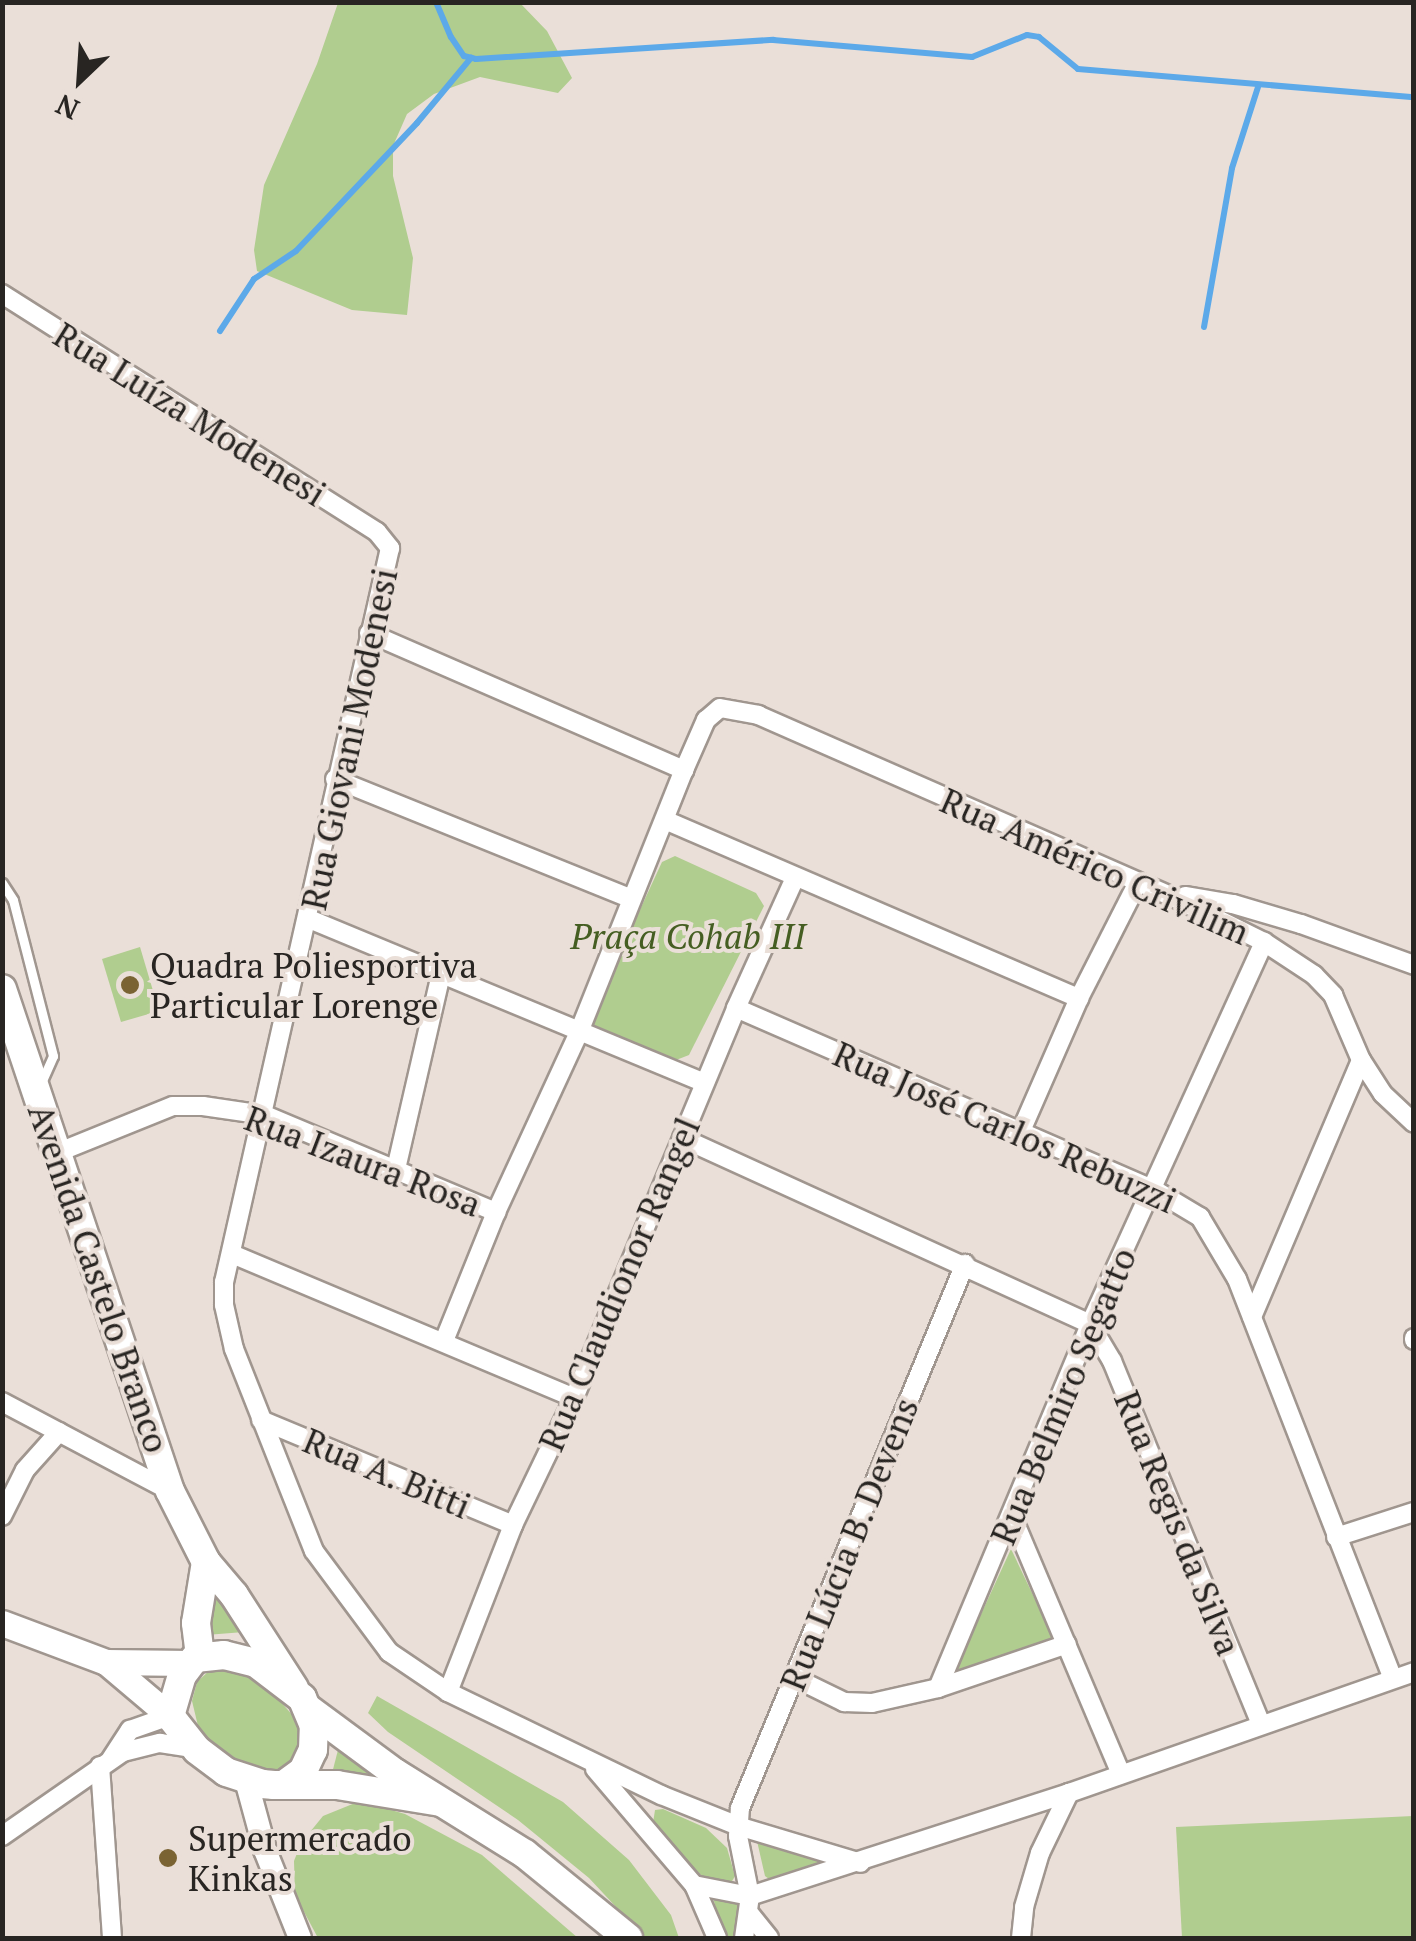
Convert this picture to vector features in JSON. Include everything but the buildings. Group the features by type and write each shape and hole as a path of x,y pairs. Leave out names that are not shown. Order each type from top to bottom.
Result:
{"main road":[{"name":"Avenida Castelo Branco","path":"2,989 12,1050 36,1091 59,1152 170,1491 206,1562 234,1595 300,1698 346,1740 525,1854 628,1938"},
{"path":"170,1716 195,1659 196,1623 206,1562"},
{"path":"2,1623 106,1662 170,1716 210,1762 246,1780 336,1785 441,1802"},
{"path":"106,1662 224,1655 256,1663 300,1698 314,1726 313,1750 303,1771 285,1784"}],"street":[{"name":"Rua Luíza Modenesi","path":"2,294 378,532"},
{"name":"Rua Giovani Modenesi","path":"378,532 390,548 335,779 310,919 232,1254 224,1304 234,1349 314,1551 390,1652 448,1692 592,1764 694,1885 717,1938"},
{"path":"370,633 684,770 579,1032 496,1212 444,1341"},
{"name":"Rua Américo Crivilim","path":"684,770 706,720 720,708 758,716 1169,895 1264,942 1334,994 1361,1060 1382,1094 1414,1123"},
{"path":"335,779 630,898"},
{"path":"665,820 1079,998"},
{"name":"Rua Claudionor Rangel","path":"448,1692 513,1525 574,1398 704,1083 795,878"},
{"path":"1021,1131 1079,998 1138,882"},
{"path":"1169,895 1233,904 1414,964"},
{"path":"310,919 704,1083"},
{"name":"Rua Belmiro Segatto","path":"938,1688 1090,1324 1264,942"},
{"path":"396,1169 442,974"},
{"name":"Rua José Carlos Rebuzzi","path":"736,1008 1153,1189 1200,1217 1238,1278 1392,1678"},
{"path":"1252,1318 1361,1060"},
{"name":"Rua Izaura Rosa","path":"59,1152 173,1106 203,1106 265,1115 496,1212"},
{"path":"682,1138 1090,1324"},
{"path":"232,1254 574,1398"},
{"name":"Rua Lúcia B. Devens","path":"738,1826 740,1808 965,1264"},
{"name":"Rua Regis da Silva","path":"1090,1324 1118,1375 1261,1725"},
{"path":"2,1402 170,1491"},
{"name":"Rua A. Bitti","path":"261,1420 513,1525"},
{"path":"2,1516 18,1482 58,1432"},
{"path":"1336,1538 1414,1512"},
{"path":"1012,1516 1121,1774"},
{"path":"795,1678 844,1702 872,1702 938,1688 1067,1644"},
{"path":"694,1885 750,1904 1414,1672"},
{"path":"2,1836 105,1762 130,1730 170,1716"},
{"path":"105,1762 160,1743 197,1750"},
{"path":"105,1762 112,1938"},
{"path":"592,1764 738,1826 862,1862"},
{"path":"246,1780 265,1850 300,1938"},
{"path":"1022,1938 1024,1907 1040,1853 1069,1793"},
{"path":"642,1827 643,1808 660,1795"},
{"path":"738,1826 750,1904 744,1938"},
{"path":"750,1904 769,1938"}],"lane":[{"path":"2,884 13,900 53,1056 36,1091"}],"green space":[{"path":"338,3 520,3 547,31 572,78 558,93 480,77 434,94 407,114 393,146 393,176 413,258 407,315 352,310 257,271 254,250 264,185 317,64"},
{"name":"Praça Cohab III","path":"675,856 756,893 764,906 689,1055 671,1062 593,1030 595,1007 662,862"},
{"name":"Quadra Poliesportiva Particular Lorenge","path":"140,947 159,1011 121,1022 102,959"},
{"path":"1011,1549 1056,1643 953,1675"},
{"path":"211,1586 244,1632 206,1635"},
{"path":"231,1667 260,1678 301,1725 303,1747 289,1773 254,1774 219,1752 198,1726 192,1701 197,1682 210,1670"},
{"path":"377,1696 563,1802 629,1860 671,1915 679,1938 645,1938 589,1878 518,1820 388,1732 368,1713"},
{"path":"338,1750 378,1774 330,1781"},
{"path":"360,1801 405,1814 482,1855 578,1938 318,1938 295,1895 294,1861 301,1843 323,1816"},
{"path":"663,1809 706,1828 727,1848 735,1876 731,1883 711,1881 693,1870 653,1823 655,1810"},
{"path":"1413,1816 1413,1938 1182,1938 1176,1827"},
{"path":"757,1841 831,1861 773,1882 765,1876"},
{"path":"713,1898 739,1902 735,1938 725,1938"}],"waterway":[{"path":"436,2 464,56 476,59 773,40 972,57 1027,35 1039,37 1078,69 1414,97"},
{"path":"220,331 254,279 296,251 417,123 471,58"},
{"path":"1204,327 1232,168 1258,87"}],"place":[{"name":"Quadra Poliesportiva Particular Lorenge","path":"130,985"},
{"name":"Supermercado Kinkas","path":"168,1858"}]}
